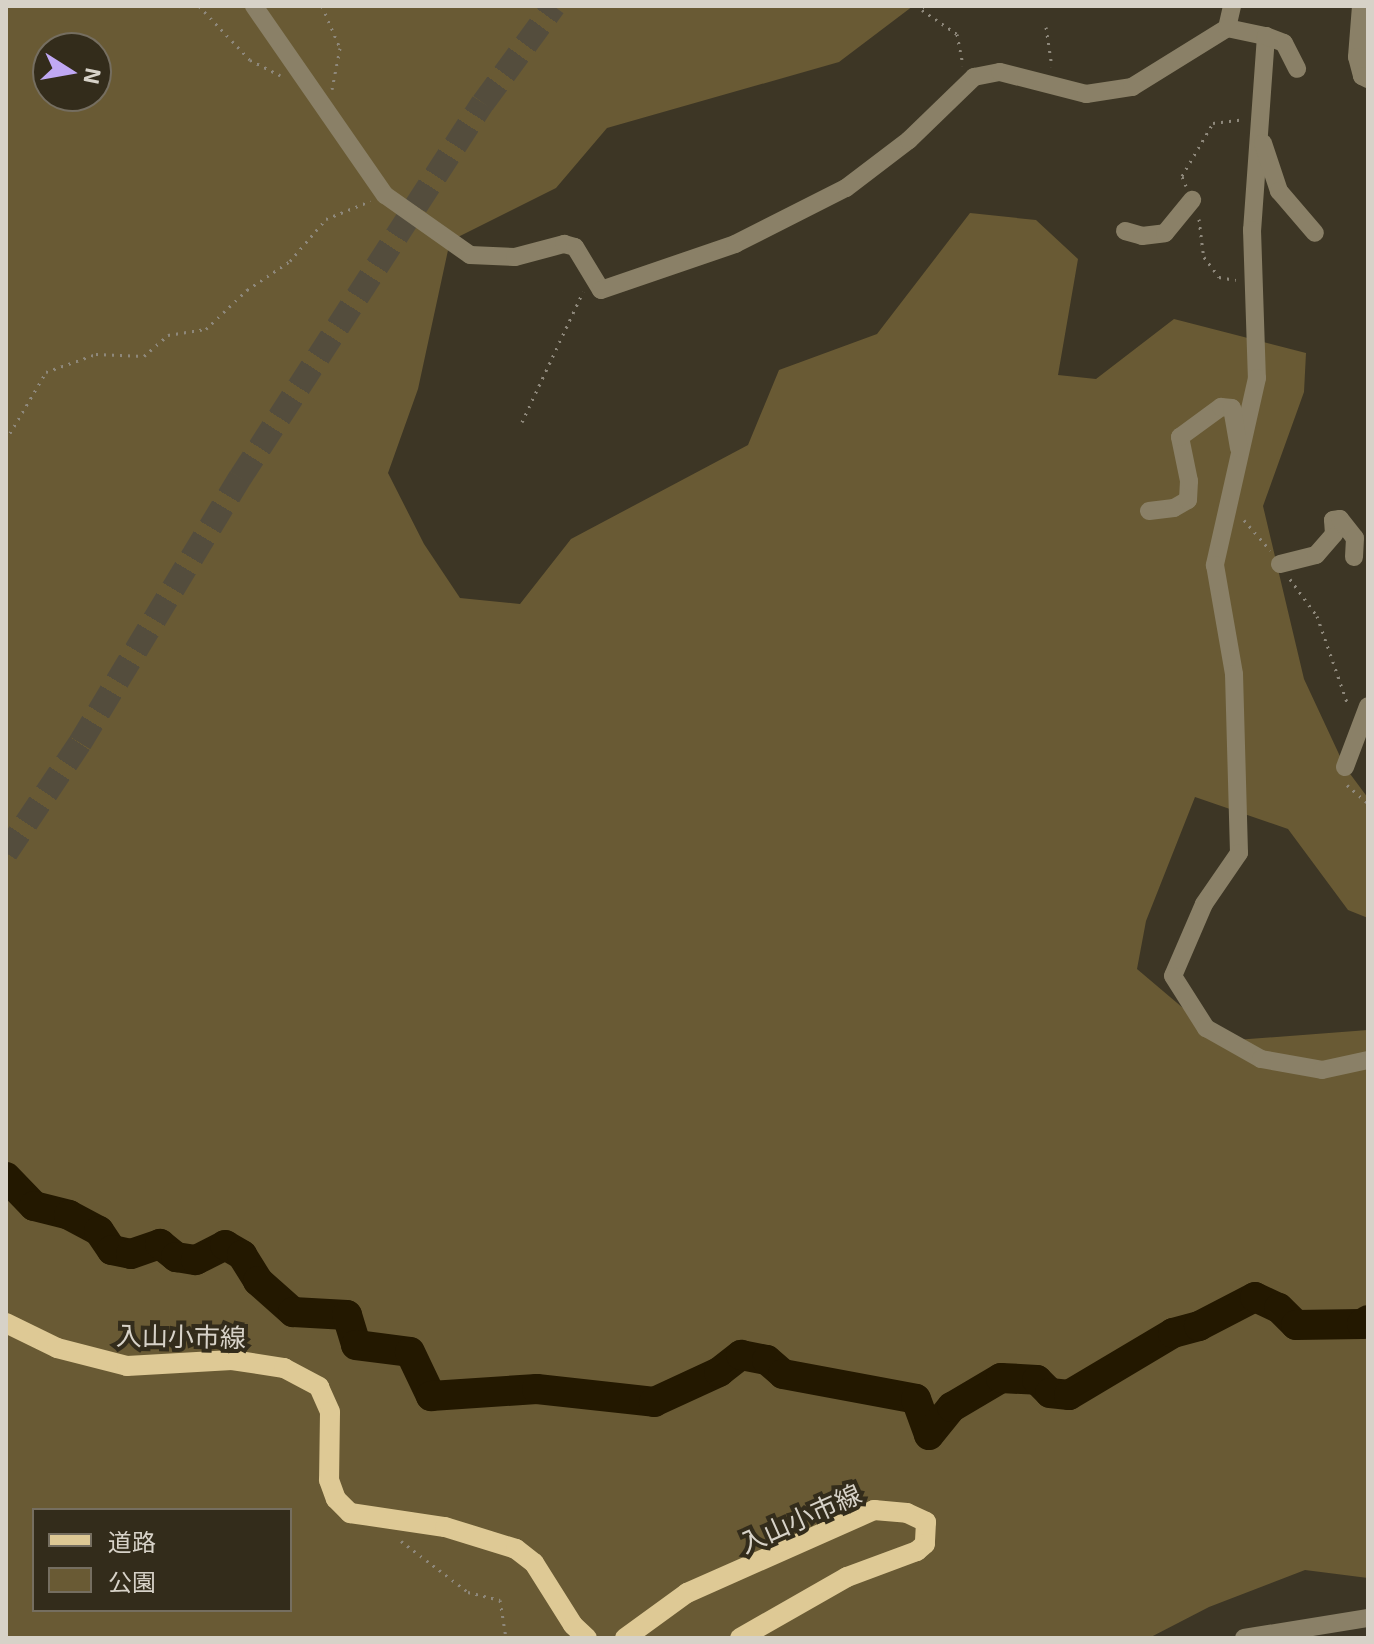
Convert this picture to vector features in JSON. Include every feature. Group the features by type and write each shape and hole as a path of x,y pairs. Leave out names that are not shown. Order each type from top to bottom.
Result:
{"main road":[{"name":"入山小市線","path":"6,1323 57,1348 127,1366 232,1360 284,1368 319,1387 330,1412 329,1480 336,1499 350,1513 418,1521 516,1549 534,1563 573,1625 587,1638"},
{"name":"入山小市線","path":"625,1638 687,1593 874,1510 907,1513 926,1522 925,1544 917,1551 847,1577 740,1638"}],"street":[{"path":"254,6 385,195 470,255 515,257 564,244 575,247 601,290 735,244 794,216 884,162 974,77 1000,72 1032,83 1086,94 1132,87 1227,28 1284,43 1297,69"},
{"path":"1227,28 1232,6"},
{"path":"1361,6 1357,57 1362,76 1368,79"},
{"path":"1266,36 1254,280 1257,378 1231,506 1215,565 1234,674 1239,853 1204,904 1173,976 1206,1028 1261,1059 1322,1070 1368,1060"},
{"path":"1260,137 1279,191 1315,233"},
{"path":"1125,231 1142,236 1165,233 1192,200"},
{"path":"1149,511 1174,508 1188,500 1180,437 1221,407 1232,408 1241,458"},
{"path":"1280,564 1316,555 1334,534 1333,520 1340,519 1355,538 1354,557"},
{"path":"1345,767 1368,706"},
{"path":"1244,1638 1332,1621 1368,1618"},
{"path":"1314,1638 1332,1621"}],"path":[{"path":"199,6 250,60 281,75 304,78"},
{"path":"322,6 340,48 328,113"},
{"path":"923,6 922,10 957,34 958,60 974,77"},
{"path":"1032,83 1052,77 1046,27"},
{"path":"1254,280 1219,277 1204,257 1203,229 1182,176 1213,123 1246,119 1260,137"},
{"path":"6,440 46,372 96,354 144,356 168,335 206,329 247,290 290,261 326,219 385,195"},
{"path":"522,422 590,273"},
{"path":"1231,506 1280,564 1317,616 1348,699 1348,710"},
{"path":"1345,767 1346,784 1368,803"},
{"path":"399,1540 468,1592 500,1600 506,1638"}],"green space":[{"path":"6,6 913,6 839,62 607,128 556,188 450,241 418,389 388,473 424,544 460,598 520,604 571,539 748,445 779,370 877,334 970,213 1036,220 1078,259 1058,375 1096,379 1174,319 1306,353 1304,392 1263,506 1304,679 1345,767 1368,798 1368,918 1348,910 1288,829 1195,797 1146,921 1137,969 1222,1041 1368,1030 1368,1578 1305,1570 1209,1607 1149,1638 6,1638"}],"waterway":[{"path":"6,1177 34,1206 69,1215 99,1231 112,1250 131,1254 160,1244 176,1257 196,1260 225,1245 242,1255 258,1281 293,1312 347,1315 356,1345 410,1352 431,1396 537,1389 654,1402 719,1372 741,1355 767,1360 783,1374 916,1399 929,1435 952,1407 1001,1378 1037,1380 1050,1393 1069,1395 1173,1333 1199,1326 1255,1297 1279,1308 1296,1325 1362,1324 1368,1320"}],"tunnel":[{"path":"6,853 80,743 240,478 483,103 554,6"}]}
